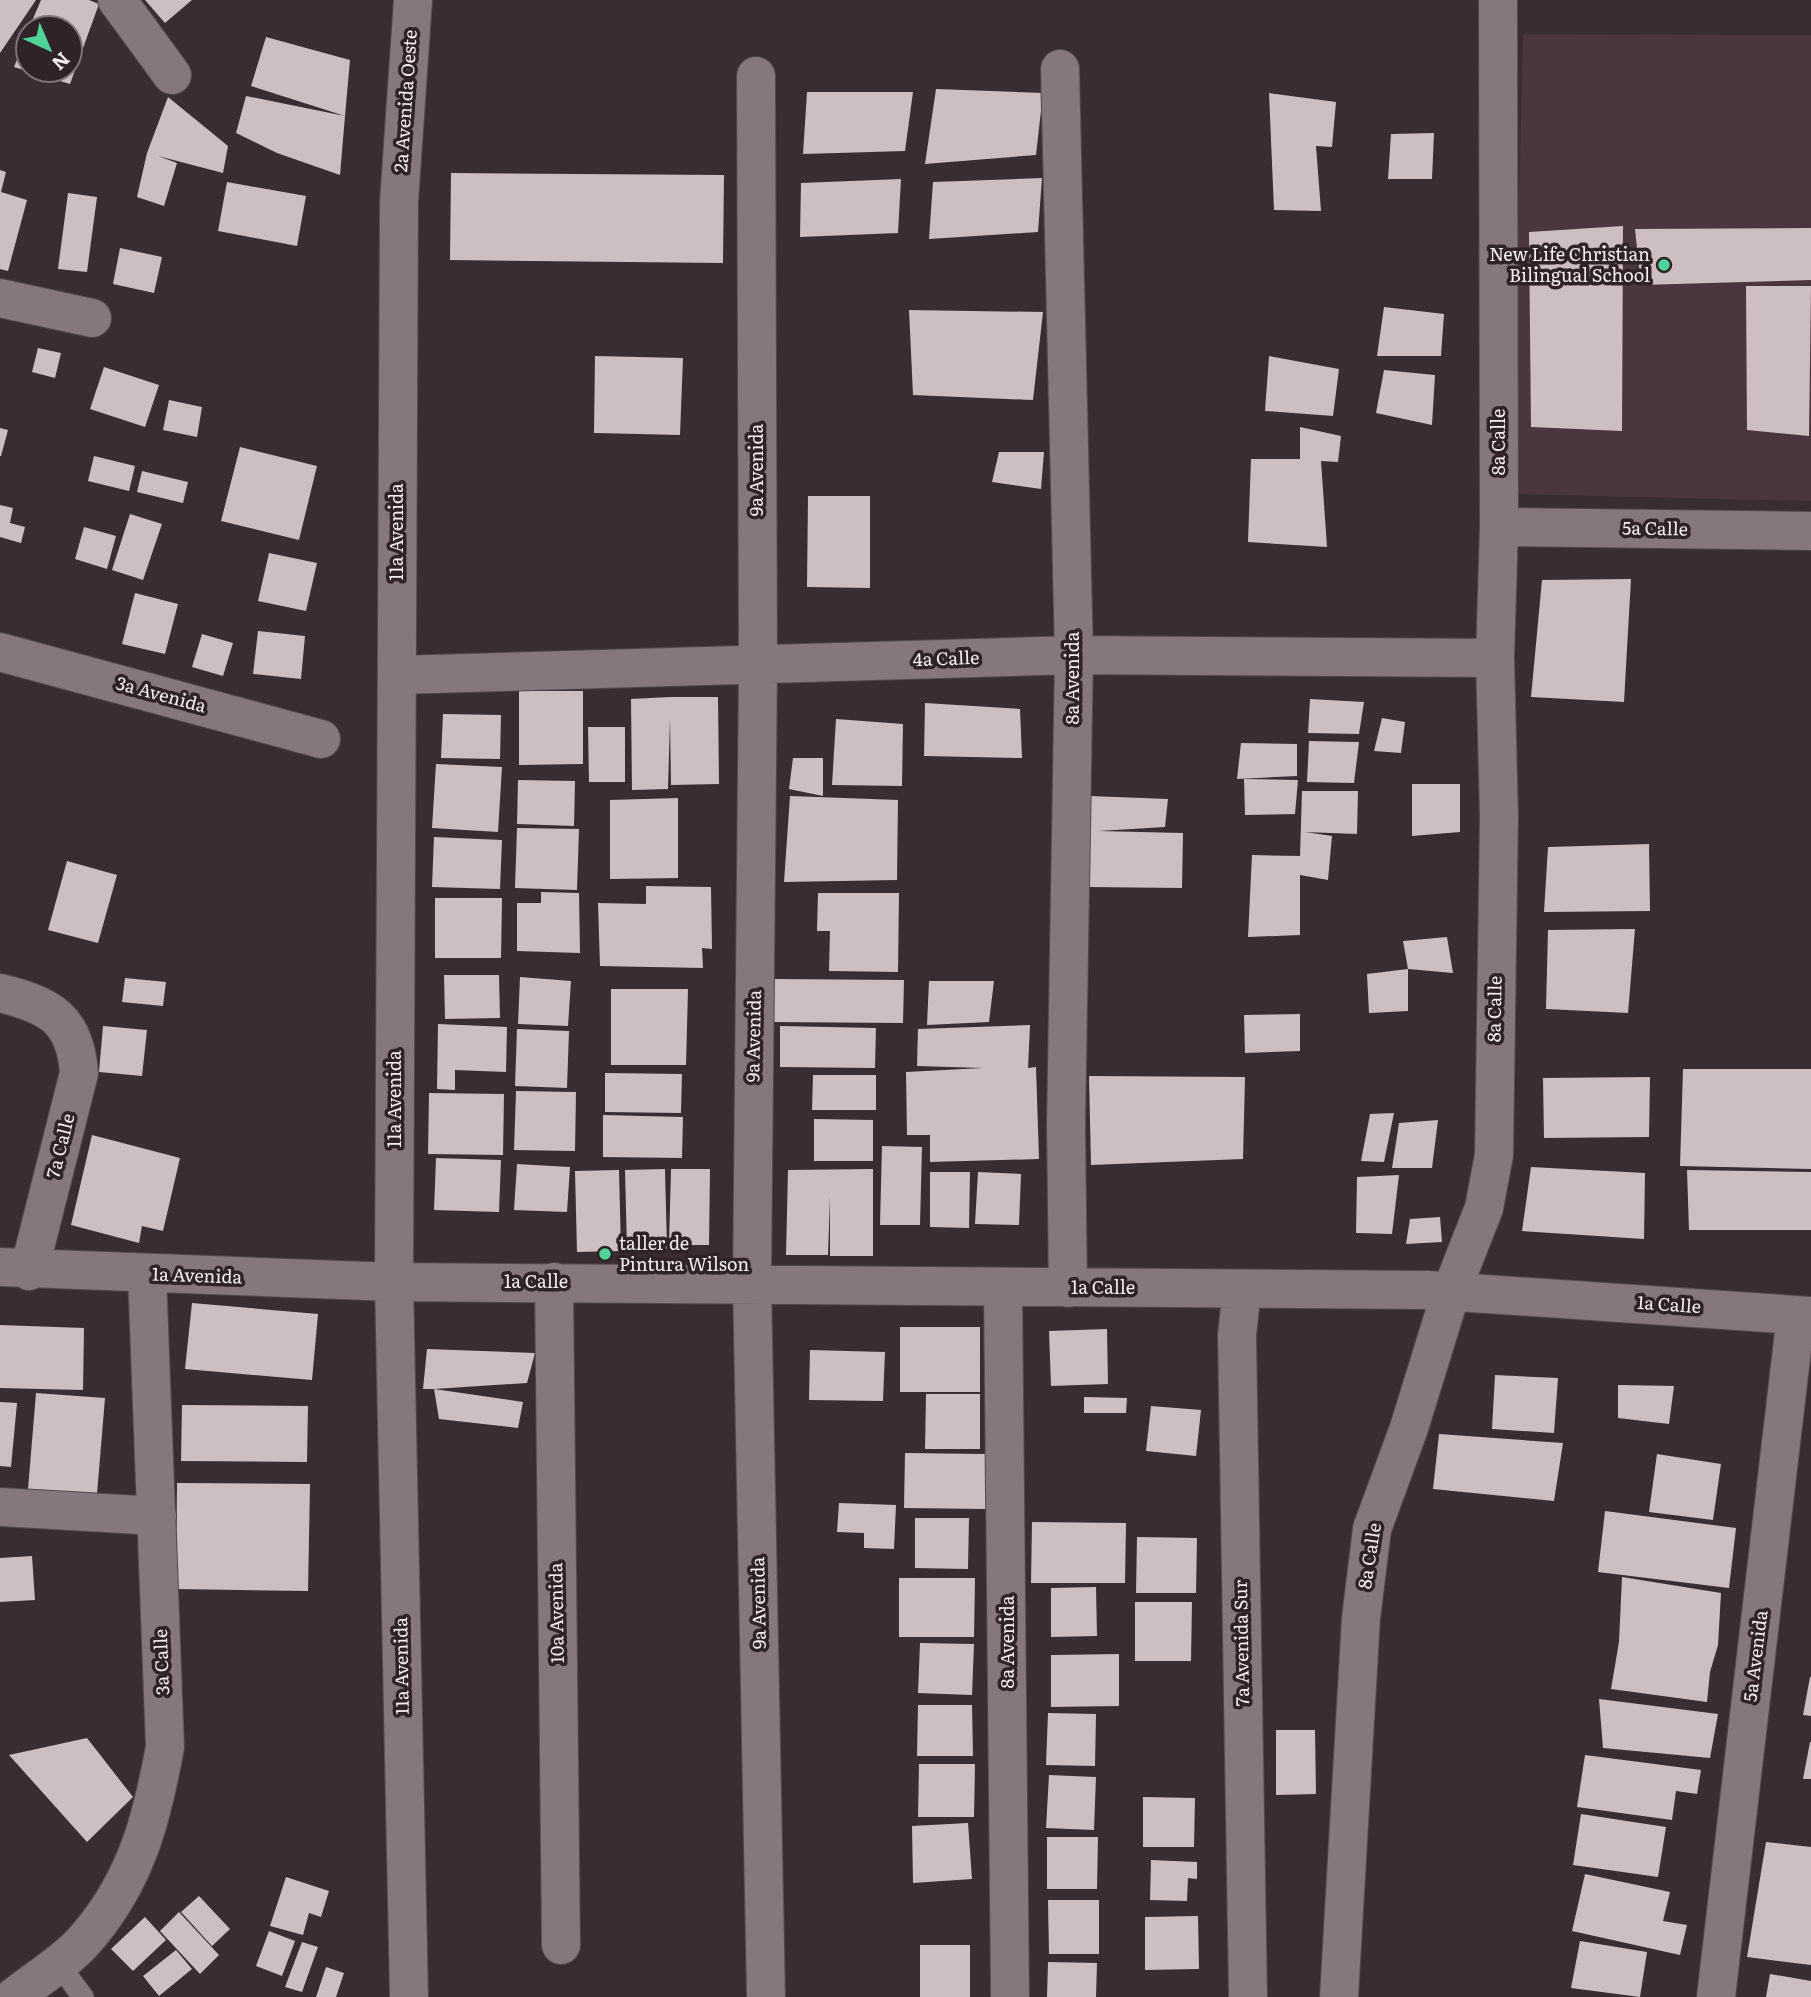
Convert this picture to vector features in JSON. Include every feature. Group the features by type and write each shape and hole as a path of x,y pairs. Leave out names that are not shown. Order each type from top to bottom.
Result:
{"street":[{"path":"117,0 172,75"},
{"name":"2a Avenida Oeste","path":"399,202 413,0"},
{"name":"8a Calle","path":"1339,1997 1361,1618 1372,1528 1409,1428 1451,1292 1484,1208 1494,1155 1499,816 1495,657 1499,527 1499,0"},
{"name":"8a Avenida","path":"1060,69 1074,655 1066,1126 1068,1288"},
{"name":"9a Avenida","path":"756,76 758,666 752,1283 766,1997"},
{"name":"11a Avenida","path":"399,202 394,1282 409,1997"},
{"path":"0,298 92,318"},
{"name":"5a Calle","path":"1499,527 1811,531"},
{"name":"3a Avenida","path":"0,652 321,739"},
{"name":"4a Calle","path":"397,675 1074,655 1495,657"},
{"name":"7a Calle","path":"0,993 36,1003 64,1024 73,1038 79,1073 15,1269"},
{"name":"1a Avenida","path":"15,1269 394,1282"},
{"name":"3a Calle","path":"14,1997 88,1937 127,1880 153,1815 165,1747 147,1274"},
{"name":"1a Calle","path":"394,1282 752,1283 1497,1292 1803,1315"},
{"name":"10a Avenida","path":"554,1282 561,1945"},
{"name":"8a Avenida","path":"1003,1288 1010,1997"},
{"name":"7a Avenida Sur","path":"1242,1289 1237,1335 1248,1997"},
{"name":"5a Avenida","path":"1716,1997 1803,1315"},
{"path":"0,1507 157,1516"}],"lane":[{"path":"57,1962 83,1997"}],"shaded area":[{"name":"New Life Christian Bilingual School","path":"1523,34 1811,35 1811,501 1512,494"}],"building":[{"path":"0,0 36,0 26,14 14,14 14,32 0,53"},
{"path":"41,0 89,0 99,4 84,45 84,14 35,14"},
{"path":"145,0 192,0 165,23"},
{"path":"266,37 350,60 345,116 251,86"},
{"path":"936,89 1043,93 1036,155 925,164"},
{"path":"807,92 913,92 905,151 803,154"},
{"path":"1269,93 1336,102 1332,147 1316,146 1321,211 1274,210"},
{"path":"246,96 345,116 340,175 277,153 236,133"},
{"path":"168,97 228,146 223,173 158,156 177,163 164,206 137,197 147,153"},
{"path":"1434,133 1432,179 1388,179 1391,134"},
{"path":"0,170 6,172 1,192 27,200 8,271 0,269"},
{"path":"451,173 724,175 723,263 450,260"},
{"path":"1042,178 1038,232 929,239 933,182"},
{"path":"901,179 898,233 800,237 801,183"},
{"path":"227,182 306,196 297,246 218,231"},
{"path":"68,193 97,197 87,272 58,269"},
{"path":"1623,226 1622,431 1531,427 1529,232"},
{"path":"1811,228 1811,280 1641,285 1635,229"},
{"path":"120,248 162,257 154,293 113,284"},
{"path":"1746,286 1811,286 1809,436 1747,430"},
{"path":"1384,307 1444,314 1441,356 1377,356"},
{"path":"909,310 1043,312 1033,400 913,395"},
{"path":"38,348 61,353 55,378 32,372"},
{"path":"595,356 683,358 680,435 594,433"},
{"path":"1269,356 1339,369 1333,416 1265,411"},
{"path":"104,367 159,385 145,427 90,409"},
{"path":"1384,370 1435,375 1432,425 1376,413"},
{"path":"169,400 202,407 197,437 163,430"},
{"path":"1300,427 1341,436 1338,462 1321,461 1327,547 1248,542 1251,459 1300,459"},
{"path":"0,428 8,430 1,456 0,456"},
{"path":"240,447 317,466 299,540 221,521"},
{"path":"999,452 1044,452 1041,489 992,482"},
{"path":"94,456 135,466 129,491 88,481"},
{"path":"142,471 188,482 183,503 137,492"},
{"path":"808,496 870,496 870,588 807,587"},
{"path":"0,505 13,508 10,523 25,527 21,543 0,537"},
{"path":"130,514 162,524 143,580 112,570"},
{"path":"84,527 116,536 107,569 75,559"},
{"path":"269,553 317,563 306,611 258,601"},
{"path":"1631,579 1624,702 1531,697 1542,580"},
{"path":"135,593 178,604 165,654 122,644"},
{"path":"258,631 305,636 301,679 253,674"},
{"path":"202,634 233,643 223,676 192,667"},
{"path":"519,691 583,691 583,764 519,765"},
{"path":"718,697 719,784 671,785 670,719 668,789 632,790 631,699"},
{"path":"1310,699 1364,702 1359,734 1308,733"},
{"path":"925,703 1020,709 1022,758 924,756"},
{"path":"443,714 501,715 500,759 441,758"},
{"path":"1382,718 1405,722 1401,753 1374,751"},
{"path":"836,719 903,724 902,786 832,785"},
{"path":"588,727 625,727 625,782 589,782"},
{"path":"1309,741 1359,742 1354,783 1307,782"},
{"path":"1241,743 1297,744 1297,776 1237,779"},
{"path":"793,758 823,758 823,796 789,789"},
{"path":"436,764 502,767 498,832 432,828"},
{"path":"1244,779 1298,780 1295,814 1245,815"},
{"path":"518,780 575,781 574,826 517,824"},
{"path":"1412,784 1460,784 1460,832 1412,836"},
{"path":"1302,791 1358,791 1357,834 1305,832 1332,836 1328,880 1300,875 1300,935 1248,937 1252,855 1300,856"},
{"path":"790,796 898,800 897,880 784,882"},
{"path":"1090,796 1168,799 1165,827 1098,831 1183,833 1182,888 1088,887"},
{"path":"678,798 678,878 610,879 610,800"},
{"path":"517,828 579,829 577,890 515,888"},
{"path":"434,837 502,840 500,889 432,887"},
{"path":"1649,844 1650,911 1544,912 1548,847"},
{"path":"67,861 117,875 98,943 48,930"},
{"path":"646,886 711,887 712,949 702,948 703,968 600,966 598,903 646,904"},
{"path":"541,892 579,893 580,953 517,951 517,903 541,903"},
{"path":"818,893 899,893 898,972 829,971 830,931 817,931"},
{"path":"435,898 502,898 501,958 435,958"},
{"path":"1635,929 1628,1013 1546,1009 1548,930"},
{"path":"1447,937 1453,973 1408,969 1403,941"},
{"path":"1408,969 1408,1011 1369,1013 1367,974"},
{"path":"444,975 499,975 500,1018 445,1019"},
{"path":"520,977 571,981 568,1026 518,1024"},
{"path":"125,978 166,982 163,1006 122,1002"},
{"path":"772,979 904,980 903,1023 772,1022"},
{"path":"929,981 994,981 989,1022 927,1025"},
{"path":"611,989 688,989 686,1065 611,1065"},
{"path":"1300,1014 1300,1051 1245,1053 1244,1015"},
{"path":"438,1024 507,1027 506,1072 455,1070 455,1090 437,1089"},
{"path":"1030,1025 1028,1068 1036,1067 1039,1159 930,1162 930,1135 907,1135 906,1072 983,1068 917,1066 918,1029"},
{"path":"103,1026 147,1030 142,1076 99,1072"},
{"path":"780,1026 876,1028 875,1068 780,1067"},
{"path":"517,1029 569,1031 567,1088 515,1086"},
{"path":"1683,1069 1811,1069 1811,1169 1680,1166"},
{"path":"605,1073 682,1074 681,1113 605,1112"},
{"path":"813,1075 876,1075 876,1110 812,1110"},
{"path":"1089,1076 1245,1077 1243,1159 1091,1165"},
{"path":"1650,1077 1649,1137 1544,1138 1543,1078"},
{"path":"516,1091 576,1092 575,1151 514,1150"},
{"path":"429,1093 504,1094 503,1155 428,1154"},
{"path":"1394,1113 1384,1162 1361,1161 1370,1114"},
{"path":"603,1115 683,1117 682,1158 603,1157"},
{"path":"814,1119 873,1120 873,1161 814,1161"},
{"path":"1438,1120 1432,1168 1392,1168 1399,1123"},
{"path":"92,1135 180,1158 163,1231 142,1226 139,1243 71,1225"},
{"path":"882,1146 922,1147 920,1225 880,1225"},
{"path":"436,1158 501,1160 499,1212 434,1210"},
{"path":"517,1164 570,1167 567,1212 514,1210"},
{"path":"1531,1167 1645,1173 1644,1239 1522,1231"},
{"path":"665,1169 667,1249 627,1250 625,1170"},
{"path":"671,1169 710,1169 709,1245 669,1245"},
{"path":"873,1169 873,1256 830,1256 830,1197 828,1255 786,1255 788,1170"},
{"path":"619,1170 621,1251 577,1252 575,1171"},
{"path":"1687,1170 1811,1172 1811,1230 1689,1230"},
{"path":"930,1172 970,1172 969,1228 930,1227"},
{"path":"978,1172 1021,1174 1019,1225 975,1224"},
{"path":"1399,1175 1392,1234 1356,1233 1357,1177"},
{"path":"1440,1217 1442,1242 1406,1244 1410,1219"},
{"path":"192,1303 318,1314 312,1380 185,1369"},
{"path":"0,1325 84,1328 83,1390 0,1388"},
{"path":"900,1327 980,1327 980,1392 900,1392"},
{"path":"1107,1329 1108,1384 1051,1386 1049,1331"},
{"path":"427,1349 535,1353 527,1383 423,1389"},
{"path":"810,1350 885,1352 883,1401 809,1400"},
{"path":"1495,1375 1558,1378 1554,1433 1492,1429"},
{"path":"1618,1385 1674,1386 1669,1424 1618,1418"},
{"path":"434,1389 523,1402 518,1428 439,1419"},
{"path":"36,1393 105,1398 97,1494 28,1489"},
{"path":"926,1394 980,1394 980,1449 925,1449"},
{"path":"1084,1397 1127,1398 1126,1413 1084,1413"},
{"path":"0,1402 17,1403 11,1467 0,1466"},
{"path":"182,1405 308,1406 307,1462 181,1461"},
{"path":"1151,1406 1201,1410 1196,1456 1146,1451"},
{"path":"1439,1434 1563,1443 1554,1501 1433,1489"},
{"path":"905,1453 987,1454 986,1509 904,1508"},
{"path":"1657,1454 1721,1464 1713,1520 1649,1512"},
{"path":"177,1483 310,1484 308,1591 176,1589"},
{"path":"839,1503 896,1505 894,1549 864,1548 864,1533 837,1532"},
{"path":"1605,1511 1736,1528 1729,1588 1598,1572"},
{"path":"915,1518 969,1518 968,1569 915,1568"},
{"path":"1032,1522 1126,1523 1125,1583 1031,1583"},
{"path":"1137,1537 1197,1538 1196,1593 1136,1593"},
{"path":"32,1556 35,1600 0,1602 0,1558"},
{"path":"1622,1577 1721,1593 1718,1645 1710,1672 1707,1702 1611,1689 1619,1642"},
{"path":"899,1578 975,1578 974,1637 899,1637"},
{"path":"1096,1587 1097,1636 1051,1637 1051,1588"},
{"path":"1135,1602 1192,1602 1191,1661 1135,1661"},
{"path":"920,1643 974,1644 972,1695 918,1693"},
{"path":"1119,1654 1119,1706 1051,1707 1051,1655"},
{"path":"1811,1677 1811,1716 1803,1715"},
{"path":"1599,1699 1718,1714 1710,1758 1603,1748"},
{"path":"918,1705 972,1705 973,1756 917,1756"},
{"path":"1048,1713 1096,1714 1095,1766 1046,1765"},
{"path":"1276,1730 1315,1730 1316,1794 1276,1795"},
{"path":"87,1738 133,1797 87,1842 9,1755"},
{"path":"1810,1742 1811,1779 1803,1779"},
{"path":"1585,1755 1701,1770 1697,1794 1676,1791 1672,1820 1577,1807"},
{"path":"919,1764 975,1764 974,1817 918,1817"},
{"path":"1049,1775 1096,1777 1094,1830 1046,1828"},
{"path":"1143,1797 1195,1798 1194,1847 1143,1847"},
{"path":"1581,1814 1666,1827 1658,1877 1573,1865"},
{"path":"968,1823 972,1879 913,1883 912,1826"},
{"path":"1047,1837 1098,1837 1097,1889 1047,1889"},
{"path":"1766,1842 1811,1847 1811,1965 1747,1957"},
{"path":"1151,1860 1197,1862 1197,1879 1188,1878 1187,1901 1150,1900"},
{"path":"1585,1874 1670,1892 1663,1921 1687,1925 1680,1955 1572,1931"},
{"path":"286,1877 329,1891 321,1917 309,1913 303,1935 270,1926"},
{"path":"199,1896 230,1929 212,1946 181,1912"},
{"path":"1048,1900 1099,1900 1099,1954 1049,1954"},
{"path":"179,1912 219,1955 200,1974 160,1931"},
{"path":"1198,1916 1199,1969 1145,1970 1145,1917"},
{"path":"145,1917 166,1940 133,1971 111,1949"},
{"path":"269,1931 295,1941 282,1976 256,1966"},
{"path":"1580,1941 1647,1952 1640,1997 1571,1988"},
{"path":"302,1942 318,1947 302,1992 285,1987"},
{"path":"920,1945 970,1945 970,1997 920,1997"},
{"path":"176,1950 192,1969 159,1996 143,1976"},
{"path":"1048,1962 1097,1963 1096,1997 1047,1997"},
{"path":"326,1967 344,1973 336,1997 316,1997"},
{"path":"1770,1974 1811,1981 1811,1997 1766,1997"}],"place":[{"name":"New Life Christian Bilingual School","path":"1664,265"},
{"name":"taller de Pintura Wilson","path":"605,1254"}]}
